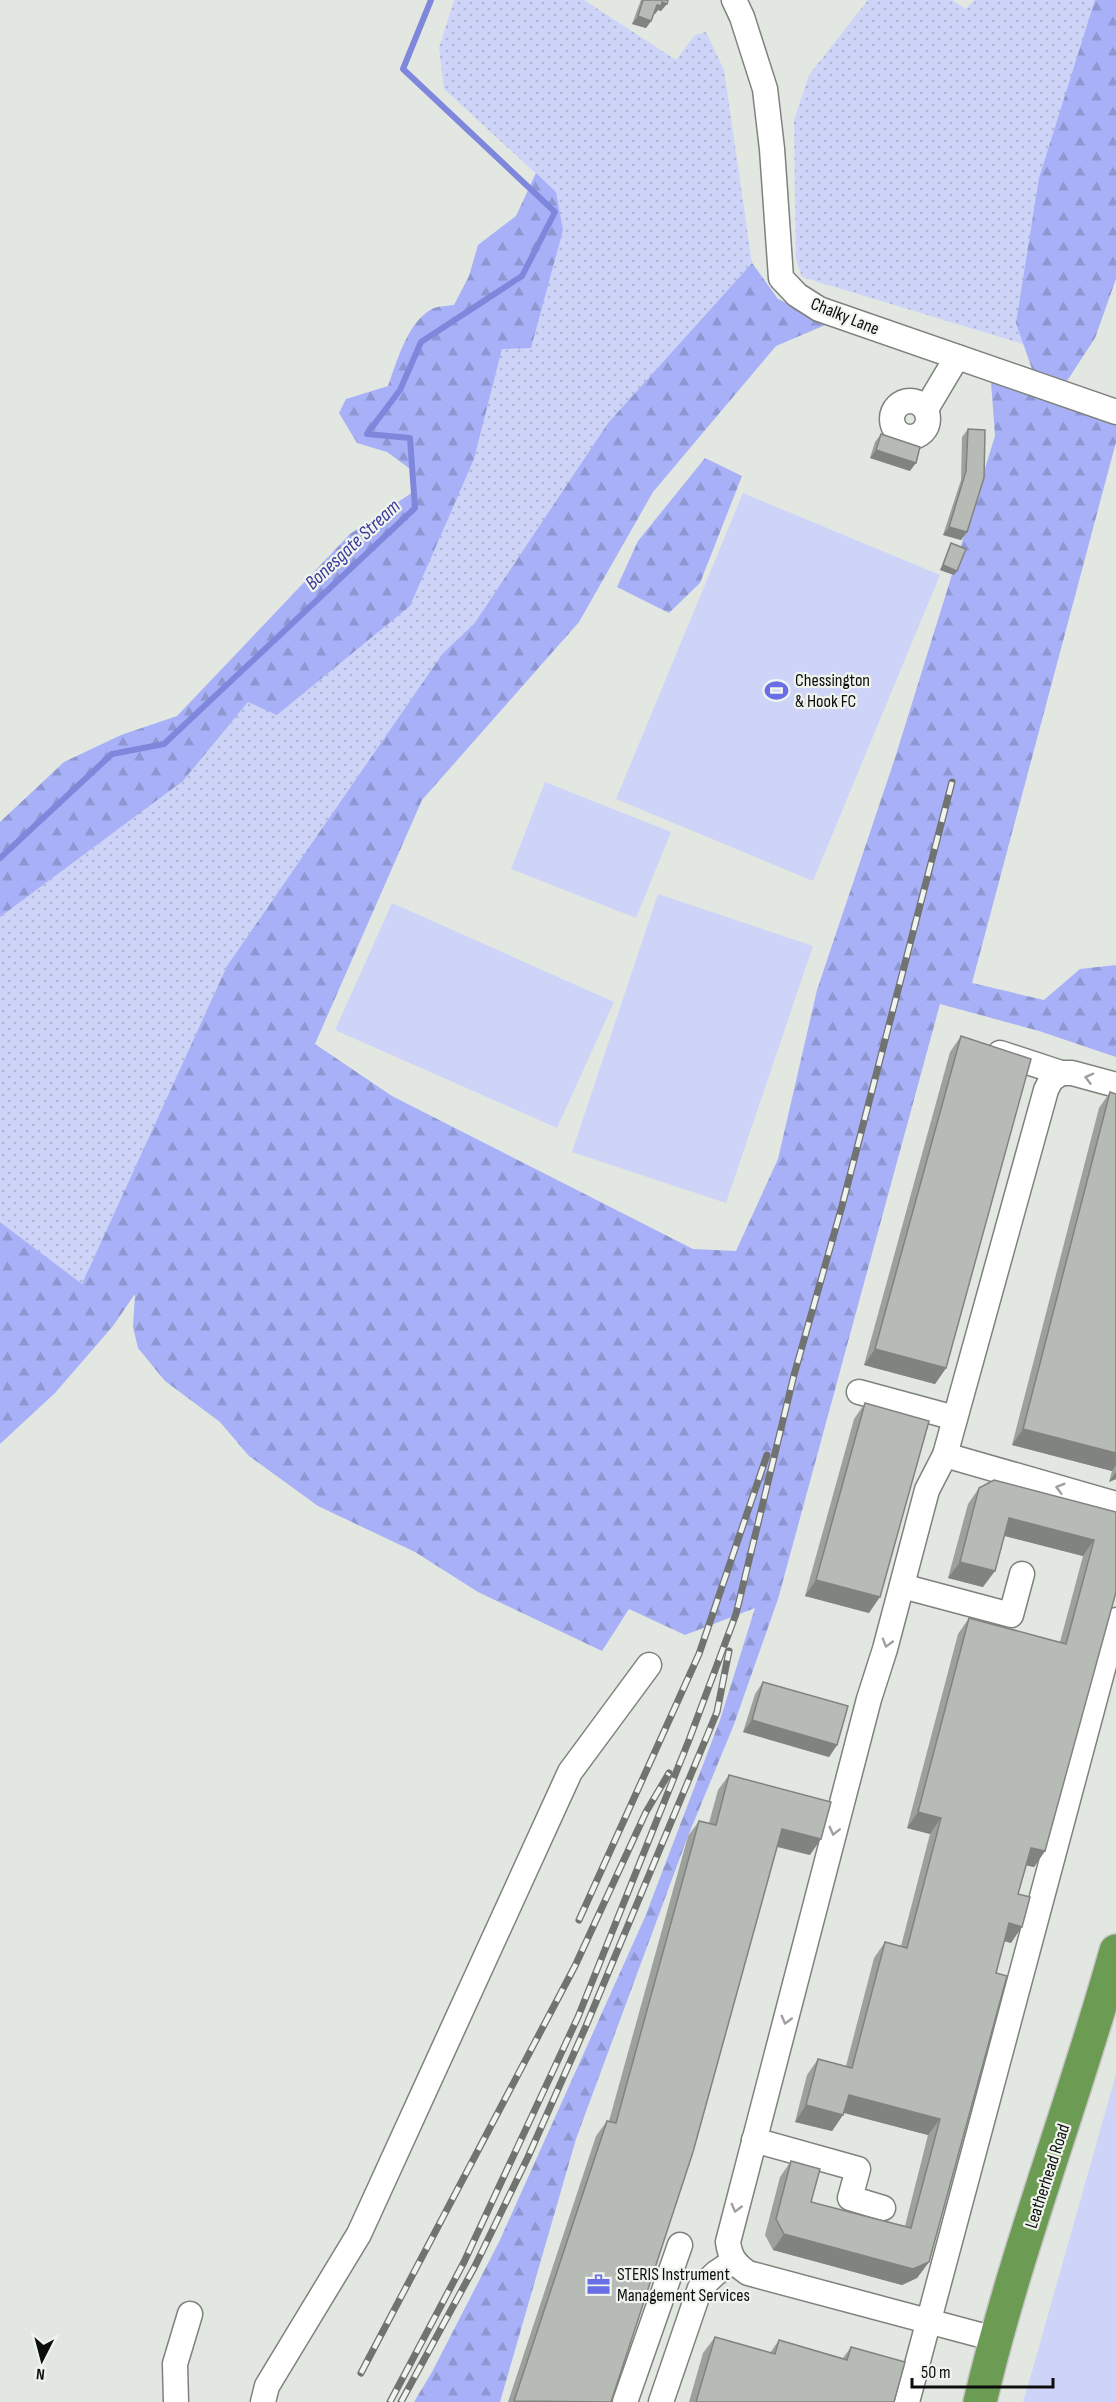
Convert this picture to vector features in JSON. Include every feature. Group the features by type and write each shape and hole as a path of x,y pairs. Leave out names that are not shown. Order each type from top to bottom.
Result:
{"highway":[{"name":"Leatherhead Road","path":"980,2402 995,2339 1107,2018 1116,1951"}],"street":[{"name":"Chalky Lane","path":"734,0 742,17 765,89 772,149 781,278 797,295 819,309 1116,412"},
{"path":"926,409 957,357"},
{"path":"976,1047 1061,1073 1072,1073 1116,1085"},
{"path":"995,2339 748,2273 730,2255 728,2242 819,1899 843,1794 927,1490 945,1455 1046,1090 1051,1080 1061,1073"},
{"path":"859,1392 955,1418"},
{"path":"945,1455 1116,1504"},
{"path":"902,1586 1011,1615 1022,1574"},
{"path":"907,2402 1116,1620"},
{"path":"263,2402 267,2386 359,2234 570,1772 649,1665"},
{"path":"754,2140 858,2169 850,2198 883,2208"},
{"path":"625,2402 680,2245"},
{"path":"661,2402 700,2288 734,2261"},
{"path":"662,2299 692,2311"},
{"path":"176,2402 175,2364 190,2314"},
{"path":"638,2368 669,2379"}],"shaded area":[{"path":"454,0 584,0 676,60 695,35 706,32 724,70 752,263 608,423 474,624 443,653 227,966 82,1285 0,1222 0,917 183,781 248,702 474,459 502,349 556,192 444,89 439,48"},
{"path":"868,0 952,0 966,9 974,0 1095,0 1026,345 802,277 796,260 794,120 809,75"},
{"name":"Chessington & Hook FC","path":"743,493 940,575 813,881 616,799"},
{"path":"545,782 671,832 636,918 511,869"},
{"path":"658,894 813,946 726,1203 572,1152"},
{"path":"392,903 614,1002 557,1128 335,1030"},
{"path":"1116,2074 1116,2402 1023,2402 1033,2368"}],"green space":[{"path":"1095,0 1116,0 1116,279 1095,338 1067,381 1032,369 1016,323 1039,178"},
{"path":"536,173 556,192 563,230 531,348 502,349 474,459 410,606 277,715 248,702 183,781 0,917 0,822 64,762 121,735 177,716 350,534 416,490 413,471 387,452 357,443 339,413 346,399 388,386 410,331 425,314 434,308 454,305 469,276 478,245 516,216"},
{"path":"752,263 778,299 830,323 776,346 653,492 579,622 422,800 315,1044 392,1096 693,1249 736,1251 778,1159 817,990 895,758 995,436 991,382 1116,425 1116,442 972,983 1044,1000 1080,969 1116,965 1116,1057 1039,1031 940,1004 778,1599 733,1727 688,1836 576,2139 500,2402 414,2402 432,2372 499,2242 645,1917 720,1720 755,1608 685,1635 629,1609 602,1651 478,1592 415,1552 318,1506 249,1456 220,1422 165,1381 138,1348 133,1327 135,1294 113,1326 55,1393 0,1444 0,1222 82,1284 227,966 443,653 474,624 608,423"},
{"path":"705,458 742,476 700,583 669,613 617,587 638,541"}],"building":[{"path":"643,0 668,0 667,4 662,2 661,6 657,5 651,21 638,16"},
{"path":"968,429 985,430 984,478 967,532 949,527 966,471"},
{"path":"881,434 920,447 916,463 876,450"},
{"path":"951,543 966,549 957,571 943,565"},
{"path":"961,1036 1031,1059 946,1368 875,1349"},
{"path":"1110,1092 1116,1094 1116,1453 1023,1429"},
{"path":"865,1403 929,1421 880,1597 816,1580"},
{"path":"994,1480 1116,1512 1116,1592 1045,1851 1031,1848 1018,1894 1030,1897 1022,1927 1009,1923 996,1973 1007,1976 929,2262 913,2269 784,2234 776,2219 791,2161 820,2169 811,2202 911,2228 940,2119 849,2095 843,2115 806,2105 818,2059 852,2068 885,1942 907,1948 941,1818 918,1812 969,1618 1066,1644 1094,1540 1009,1518 995,1571 960,1562 979,1488"},
{"path":"763,1682 848,1706 837,1745 752,1720"},
{"path":"729,1775 831,1802 821,1839 782,1829 693,2152 611,2402 514,2401 607,2121 616,2123 699,1821 716,1825"},
{"path":"715,2337 775,2354 779,2340 847,2360 851,2347 905,2362 894,2402 696,2402"}],"waterway":[{"name":"Bonesgate Stream","path":"0,858 112,754 164,744 415,508 410,438 367,434 400,390 421,342 522,276 555,212 403,69 431,0"}],"railway":[{"path":"390,2402 464,2262 578,2017 689,1740 736,1614 794,1375 842,1206 952,782"},
{"path":"579,1920 699,1654 767,1455"},
{"path":"401,2402 475,2266 528,2157 586,2026 717,1712 729,1651"},
{"path":"361,2373 575,1966 646,1812 669,1773"}],"place":[{"name":"Chessington & Hook FC","path":"777,690"},
{"name":"STERIS Instrument Management Services","path":"599,2284"}]}
